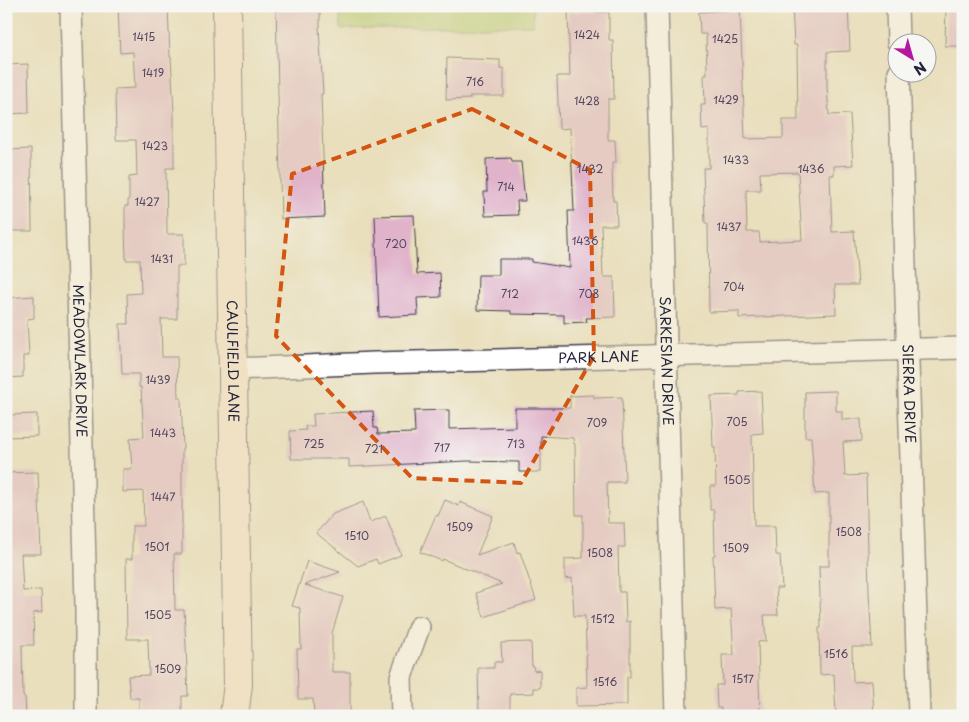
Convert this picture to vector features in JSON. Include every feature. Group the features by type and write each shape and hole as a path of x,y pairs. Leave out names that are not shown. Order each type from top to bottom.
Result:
{"main road":[{"name":"CAULFIELD LANE","path":"227,6 238,684 234,716"}],"street":[{"name":"MEADOWLARK DRIVE","path":"71,6 86,605 86,716"},
{"name":"SARKESIAN DRIVE","path":"657,6 676,716"},
{"path":"897,6 898,32"},
{"name":"SIERRA DRIVE","path":"899,82 919,716"},
{"name":"PARK LANE","path":"234,369 374,363 963,348"},
{"path":"402,716 401,677 419,628"}],"highlighted area":[{"path":"472,109 590,170 594,356 521,483 412,478 276,336 292,174"}],"green space":[{"path":"339,6 533,6 533,25 341,29"}],"building":[{"path":"118,6 168,6 174,113 174,168 166,168 167,234 184,234 184,266 177,266 177,319 161,319 162,357 177,357 178,398 181,398 183,448 182,554 174,554 175,610 184,610 186,645 188,696 182,696 182,716 139,716 139,698 130,698 128,676 149,675 148,639 127,639 126,559 132,559 132,526 144,526 143,491 123,492 123,469 132,469 130,438 144,437 139,374 122,374 120,324 128,324 127,294 141,293 140,260 126,260 125,206 128,206 129,199 129,177 137,176 136,140 116,140 115,89 135,88 133,52 120,53"},
{"path":"276,6 320,6 325,217 281,219"},
{"path":"792,6 848,6 850,51 827,52 829,115 850,114 853,165 834,166 834,175 830,175 832,232 854,231 858,285 835,285 836,314 739,318 739,311 709,312 708,223 705,223 703,168 709,168 709,129 702,130 701,105 705,105 704,75 707,75 706,34 700,34 699,12 740,10 745,139 783,138 783,120 798,120 797,45 794,45","holes":["798,172 802,240 760,242 759,232 747,232 746,190 761,190 760,173"]},
{"path":"946,6 963,6 963,46 945,46"},
{"path":"568,12 609,12 609,40 613,40 614,99 608,99 608,140 615,140 616,163 612,163 613,201 616,201 617,225 601,225 603,277 614,277 615,317 586,318 587,322 564,323 564,315 511,314 511,311 477,310 478,275 499,275 499,259 532,259 532,262 570,268 568,211 574,211 570,128 559,129 557,76 570,76"},
{"path":"447,58 500,60 500,68 504,69 504,96 470,96 470,99 446,100"},
{"path":"28,64 29,113 6,114 6,65"},
{"path":"31,149 32,231 6,231 6,150"},
{"path":"511,158 512,162 521,162 525,201 517,201 518,215 485,216 484,192 487,192 486,159"},
{"path":"414,215 417,274 440,273 441,297 417,298 418,315 379,317 375,216"},
{"path":"34,296 34,318 27,319 29,356 23,356 23,377 6,378 6,298"},
{"path":"761,391 763,433 752,434 754,526 775,526 776,555 780,555 782,588 776,588 778,615 764,615 766,641 758,642 760,716 721,716 721,708 717,708 716,685 723,685 722,655 734,655 731,609 715,610 714,510 710,510 710,486 716,486 711,396 739,395 739,392"},
{"path":"836,391 836,411 842,411 842,420 861,419 862,441 843,442 845,476 866,475 872,647 852,647 853,682 872,681 874,716 836,716 834,674 820,675 819,566 829,566 829,493 815,494 811,437 805,437 805,392"},
{"path":"594,395 594,398 622,397 625,482 607,482 608,523 624,523 625,547 618,547 619,592 625,592 626,622 630,621 630,677 627,677 627,705 576,706 576,688 587,687 585,616 574,616 572,578 565,579 565,559 583,558 583,515 576,515 575,444 573,438 541,436 541,472 519,472 519,462 467,461 349,467 349,459 291,459 290,431 306,430 305,426 314,426 313,414 373,411 374,428 377,428 378,434 415,433 414,411 449,410 449,429 515,427 515,408 570,408 570,396"},
{"path":"37,414 37,436 6,437 6,415"},
{"path":"38,472 41,554 21,554 23,591 41,590 42,612 33,613 34,645 22,645 23,696 25,697 26,716 6,716 6,473"},
{"path":"445,500 459,506 460,502 493,516 477,555 514,542 517,553 520,552 536,600 484,617 476,593 502,584 443,559 442,561 420,552 436,515 438,516"},
{"path":"363,502 370,522 386,516 401,555 378,564 376,559 358,566 316,533 333,514"},
{"path":"307,561 340,572 305,585 343,597 332,633 332,672 350,672 350,716 314,716 313,699 298,699 297,649 301,649 300,608 292,606"},
{"path":"531,642 532,666 534,671 540,670 540,688 533,688 534,693 510,694 510,716 479,716 478,668 494,668 494,662 502,662 501,643"}]}
